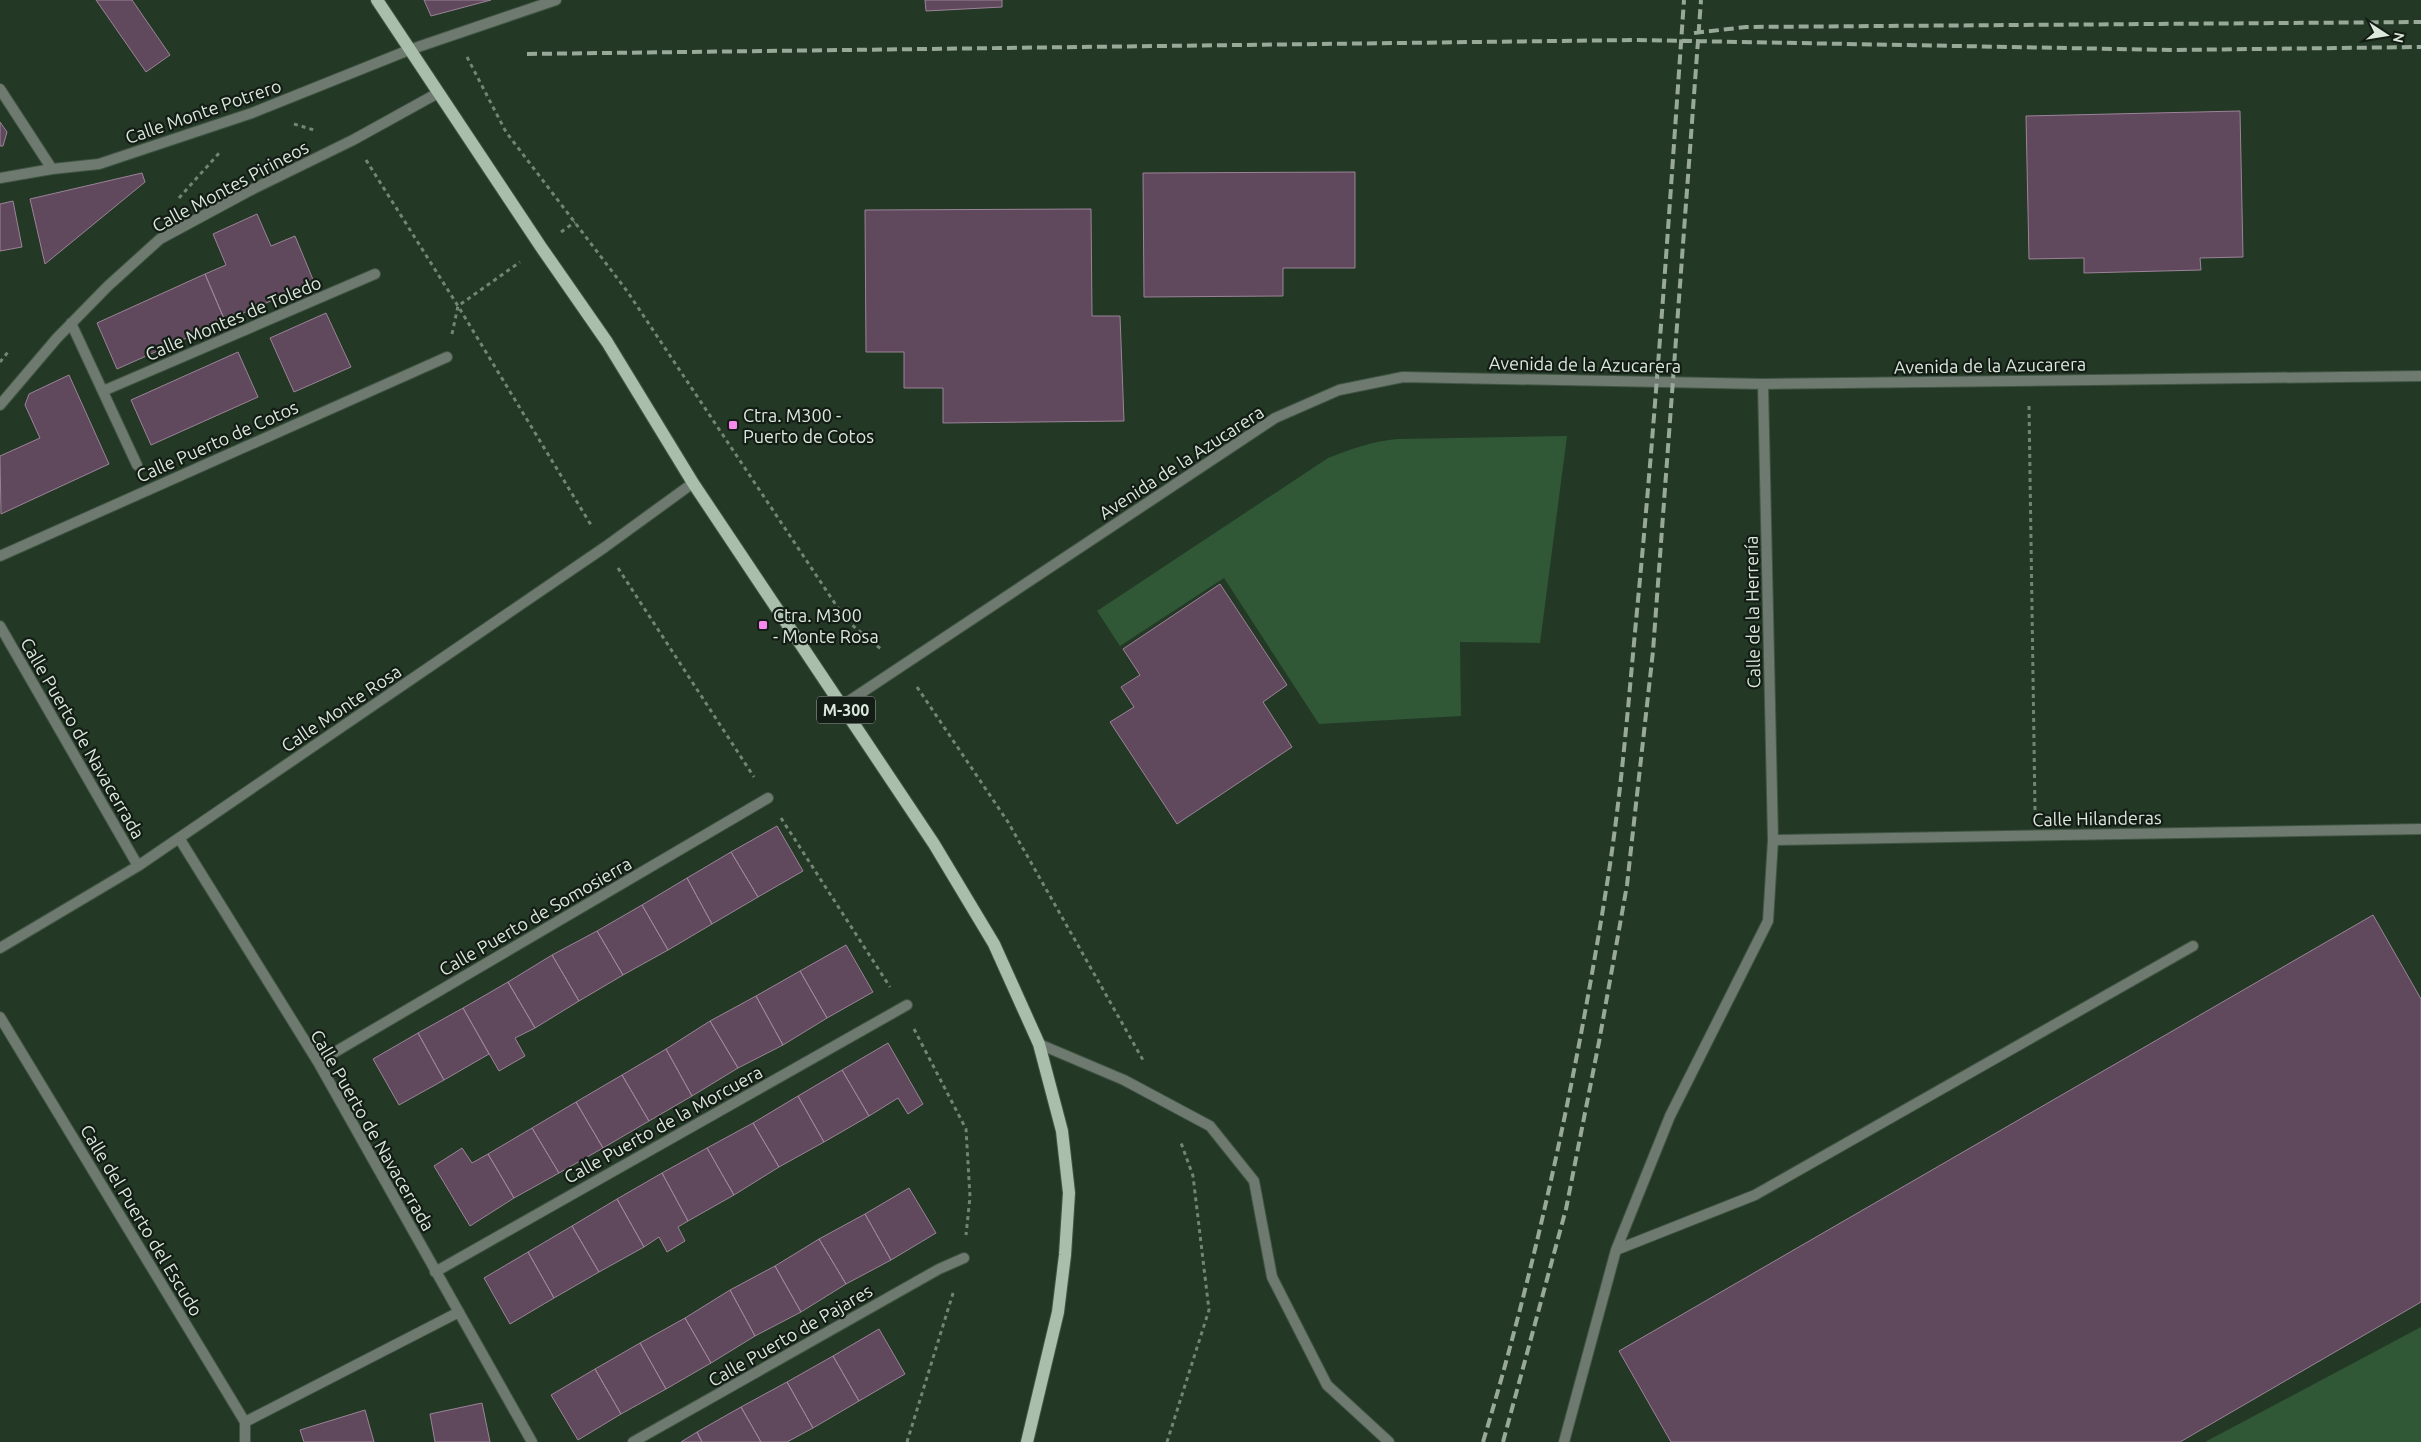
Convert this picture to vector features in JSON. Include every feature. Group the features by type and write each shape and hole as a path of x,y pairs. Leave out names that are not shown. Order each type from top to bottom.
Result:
{"main road":[{"name":"M-300","path":"377,0 541,247 607,342 693,483 934,844 994,944 1039,1044 1062,1131 1069,1193 1066,1255 1058,1312 1027,1442"}],"street":[{"name":"Calle Monte Potrero","path":"0,178 52,169 99,164 252,113 409,50 556,0"},
{"path":"0,90 52,169"},
{"name":"Calle Montes Pirineos","path":"0,405 72,323 160,239 249,191 353,140 438,93"},
{"name":"Calle Montes de Toledo","path":"103,391 375,274"},
{"path":"72,323 137,464"},
{"name":"Calle Puerto de Cotos","path":"0,556 448,357"},
{"name":"Avenida de la Azucarera","path":"843,705 1275,418 1339,390 1403,377 1763,384 2421,376"},
{"name":"Calle de la Herrería","path":"1564,1442 1616,1250 1670,1116 1768,921 1773,840 1763,384"},
{"name":"Calle Monte Rosa","path":"0,948 138,866 605,547 693,483"},
{"name":"Calle Puerto de Navacerrada","path":"0,626 138,866"},
{"name":"Calle Puerto de Somosierra","path":"318,1062 768,798"},
{"name":"Calle Hilanderas","path":"1773,840 2421,828"},
{"name":"Calle Puerto de Navacerrada","path":"179,838 318,1062 532,1442"},
{"path":"1616,1250 1755,1195 2193,946"},
{"name":"Calle Puerto de la Morcuera","path":"435,1272 905,1006"},
{"name":"Calle del Puerto del Escudo","path":"0,1017 245,1422"},
{"path":"1039,1044 1124,1080 1210,1126 1254,1181 1272,1277 1327,1384 1389,1442"},
{"name":"Calle Puerto de Pajares","path":"633,1442 939,1269 964,1258"},
{"path":"245,1442 245,1422 459,1312"}],"path":[{"path":"455,34 506,132 627,291 846,620 902,666 1008,822 1167,1103 1193,1176 1209,1310 1167,1442"},
{"path":"252,113 353,140 458,306 605,547 905,1006 966,1129 970,1197 964,1258 907,1442"},
{"path":"448,357 458,306 575,222"},
{"path":"2029,381 2035,836"}],"green space":[{"path":"1567,436 1540,643 1460,642 1461,716 1319,724 1224,578 1120,646 1097,611 1328,458 1371,444 1398,439"},
{"path":"2421,1327 2421,1442 2205,1442"}],"building":[{"path":"96,0 132,0 170,55 146,72"},
{"path":"424,0 491,0 431,16"},
{"path":"925,0 1002,0 1002,7 926,11"},
{"path":"2240,111 2243,257 2200,258 2201,270 2084,273 2084,258 2029,259 2026,116"},
{"path":"0,122 7,132 3,146 0,146"},
{"path":"1355,172 1355,268 1283,268 1283,296 1144,297 1143,173"},
{"path":"142,173 145,182 45,264 30,199"},
{"path":"13,201 22,247 0,251 0,204"},
{"path":"1091,209 1092,316 1120,316 1124,421 943,423 943,388 904,388 904,352 866,352 865,210"},
{"path":"257,214 271,246 295,236 314,282 225,321 205,274 226,265 213,234"},
{"path":"205,274 225,321 117,369 97,323"},
{"path":"326,313 351,367 294,392 270,338"},
{"path":"238,352 258,397 151,445 131,400"},
{"path":"69,375 109,464 1,514 0,456 40,438 25,405 29,394"},
{"path":"1220,584 1287,685 1263,702 1292,747 1177,824 1110,722 1134,707 1121,687 1140,675 1123,649"},
{"path":"777,826 803,871 758,897 731,852"},
{"path":"731,852 758,897 712,924 687,878"},
{"path":"687,878 712,924 668,950 642,905"},
{"path":"642,905 668,950 623,975 597,931"},
{"path":"2373,915 2421,999 2421,1302 2180,1442 1671,1442 1619,1351"},
{"path":"597,931 623,975 579,1001 552,955"},
{"path":"846,945 873,992 827,1018 800,971"},
{"path":"552,955 579,1001 535,1028 508,982"},
{"path":"800,971 827,1018 783,1045 756,996"},
{"path":"508,982 535,1028 515,1038 525,1056 499,1071 463,1008"},
{"path":"756,996 783,1045 738,1068 710,1021"},
{"path":"463,1008 489,1054 444,1080 418,1033"},
{"path":"710,1021 738,1068 692,1096 666,1049"},
{"path":"418,1033 444,1080 399,1105 373,1059"},
{"path":"888,1043 923,1104 908,1114 898,1098 869,1116 842,1070"},
{"path":"666,1049 692,1096 649,1121 622,1075"},
{"path":"842,1070 869,1116 824,1142 798,1096"},
{"path":"622,1075 649,1121 603,1148 576,1102"},
{"path":"798,1096 824,1142 779,1167 753,1123"},
{"path":"576,1102 603,1148 559,1173 532,1128"},
{"path":"753,1123 779,1167 734,1195 707,1148"},
{"path":"532,1128 559,1173 514,1198 488,1154"},
{"path":"462,1148 472,1163 488,1154 514,1198 470,1226 434,1166"},
{"path":"707,1148 734,1195 688,1221 662,1173"},
{"path":"662,1173 688,1221 678,1227 685,1241 667,1252 659,1237 644,1247 617,1199"},
{"path":"909,1188 936,1233 891,1260 865,1214"},
{"path":"617,1199 644,1247 599,1272 572,1226"},
{"path":"865,1214 891,1260 846,1284 819,1239"},
{"path":"572,1226 599,1272 554,1298 528,1252"},
{"path":"819,1239 846,1284 801,1312 775,1266"},
{"path":"528,1252 554,1298 510,1324 484,1278"},
{"path":"775,1266 801,1312 755,1336 730,1290"},
{"path":"730,1290 755,1336 711,1363 685,1318"},
{"path":"685,1318 711,1363 666,1389 640,1343"},
{"path":"879,1329 905,1374 859,1401 833,1356"},
{"path":"640,1343 666,1389 621,1414 595,1369"},
{"path":"833,1356 859,1401 813,1428 787,1382"},
{"path":"595,1369 621,1414 578,1440 551,1395"},
{"path":"787,1382 813,1428 787,1442 761,1442 741,1407"},
{"path":"482,1403 490,1442 435,1442 430,1414"},
{"path":"741,1407 761,1442 702,1442 697,1432"},
{"path":"365,1410 374,1442 304,1442 300,1430"},
{"path":"697,1432 702,1442 681,1442"}],"railway":[{"path":"1483,1442 1521,1304 1554,1165 1583,1025 1612,849 1625,742 1645,525 1684,0"},
{"path":"1503,1442 1566,1209 1599,1042 1627,885 1653,651 1701,0"},
{"path":"1694,33 1746,27 2421,22"},
{"path":"527,54 1635,40 2172,50 2421,47"}],"place":[{"name":"Ctra. M300 - Puerto de Cotos","path":"733,425"},
{"name":"Ctra. M300 - Monte Rosa","path":"763,625"}]}
